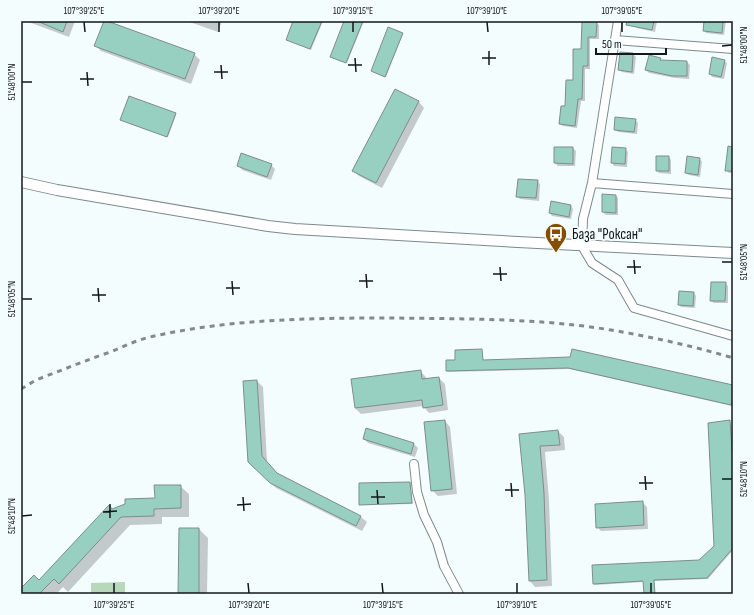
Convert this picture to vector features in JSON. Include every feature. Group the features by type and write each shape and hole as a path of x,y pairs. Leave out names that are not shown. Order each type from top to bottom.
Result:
{"street":[{"path":"618,21 592,183 583,219 582,246 592,263 618,280 634,308 733,336"},
{"path":"615,40 733,49"},
{"path":"21,182 268,226 295,229 582,246 733,253"},
{"path":"592,183 733,194"},
{"path":"414,464 417,492 424,515 437,542 444,566 459,594"}],"green space":[{"path":"125,582 125,594 91,594 91,583"}],"building":[{"path":"37,21 67,21 63,32"},
{"path":"104,21 195,53 185,79 94,46"},
{"path":"293,21 322,21 310,49 286,40"},
{"path":"344,21 363,21 346,63 330,57"},
{"path":"582,21 597,21 596,37 588,37 588,66 583,66 582,99 578,99 575,126 559,124 561,106 565,106 566,80 573,80 573,49 581,49"},
{"path":"627,21 654,21 652,30 626,25"},
{"path":"704,21 723,21 722,33 703,31"},
{"path":"388,27 403,33 385,77 371,71"},
{"path":"620,52 633,53 632,72 618,70"},
{"path":"649,55 661,58 660,60 687,61 687,76 672,76 645,70"},
{"path":"712,57 725,60 721,77 709,74"},
{"path":"395,89 419,101 376,183 352,171"},
{"path":"129,96 176,113 167,137 120,120"},
{"path":"615,117 636,119 634,132 614,130"},
{"path":"728,146 733,147 733,171 725,171"},
{"path":"554,147 573,147 573,164 554,163"},
{"path":"612,147 626,148 625,164 611,163"},
{"path":"241,153 272,164 267,177 237,166"},
{"path":"656,156 669,156 669,171 656,171"},
{"path":"687,156 700,158 698,175 685,173"},
{"path":"518,179 538,180 536,198 516,197"},
{"path":"602,194 616,195 616,213 602,212"},
{"path":"551,201 571,205 569,217 549,213"},
{"path":"711,282 726,282 725,301 710,301"},
{"path":"679,291 694,292 693,306 678,305"},
{"path":"482,349 483,360 570,357 572,349 733,385 733,396 731,405 568,368 446,371 446,360 455,360 455,350"},
{"path":"421,370 422,379 439,377 443,405 423,408 422,400 355,408 351,379"},
{"path":"257,380 262,456 277,473 361,516 356,526 270,483 248,462 243,381"},
{"path":"445,420 452,489 431,491 424,422"},
{"path":"730,420 733,464 733,548 707,578 654,580 655,594 644,594 643,581 593,584 592,565 699,560 714,546 708,423"},
{"path":"366,428 414,443 411,454 363,439"},
{"path":"558,430 560,445 540,446 544,493 547,580 529,581 525,495 519,434"},
{"path":"410,482 412,503 359,505 359,483"},
{"path":"154,485 181,485 181,508 154,509 154,516 121,517 59,584 54,579 39,594 21,594 21,588 34,575 39,580 109,505 112,509 125,504 125,499 155,498"},
{"path":"643,501 644,525 596,528 595,504"},
{"path":"179,528 199,528 199,594 178,594"}],"railway":[{"path":"21,389 36,380 150,337 210,326 300,319 446,319 557,323 611,330 642,336 733,358"}],"place":[{"name":"База \"Роксан\"","path":"556,254"}]}
